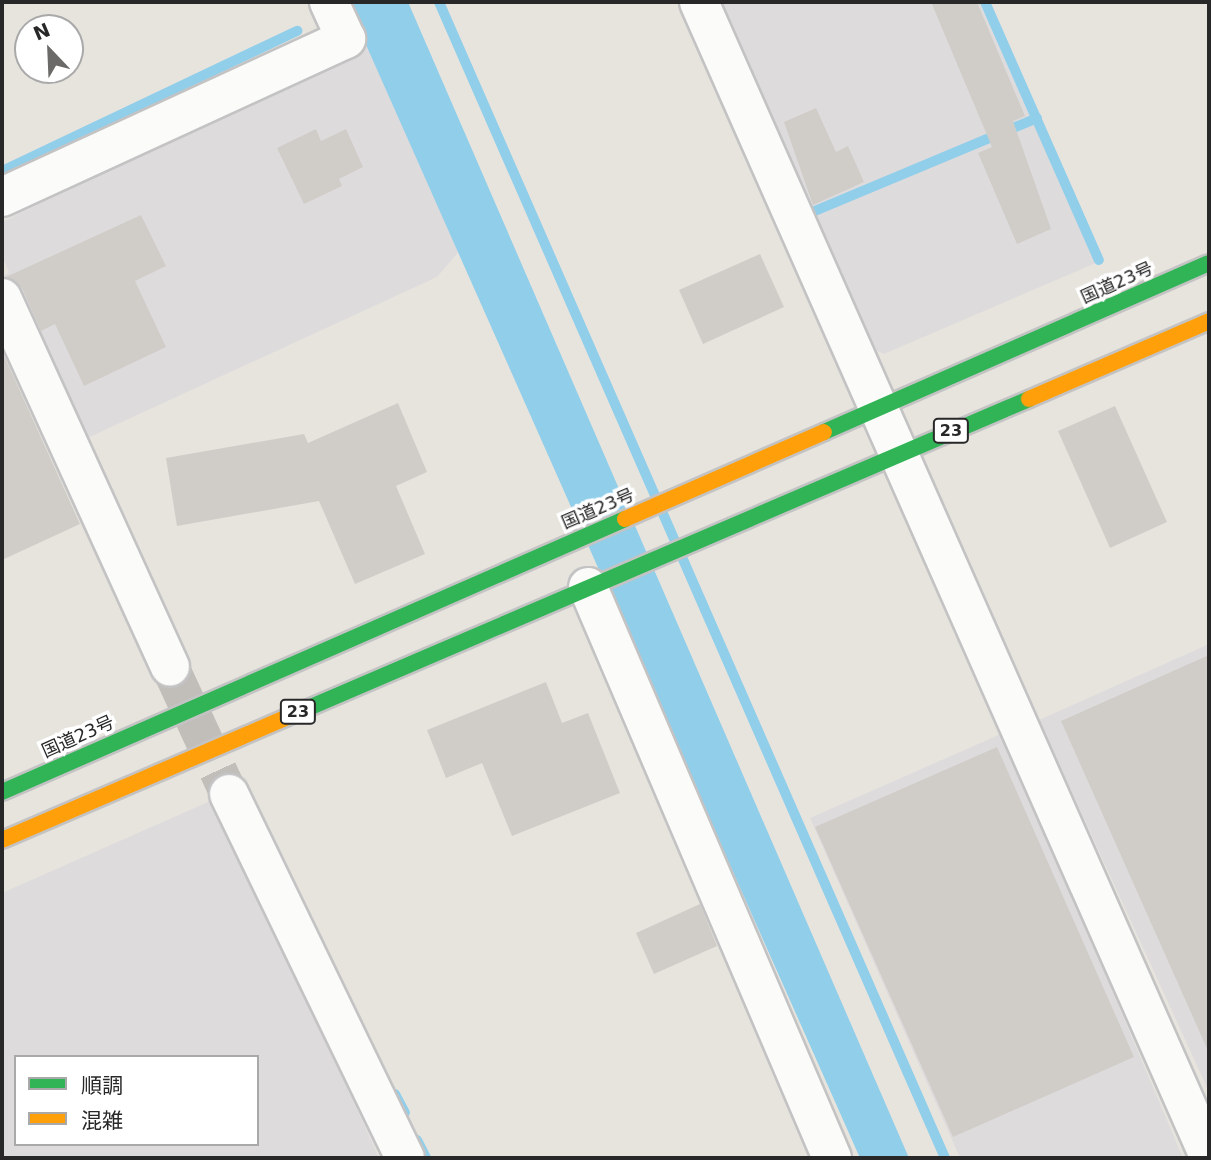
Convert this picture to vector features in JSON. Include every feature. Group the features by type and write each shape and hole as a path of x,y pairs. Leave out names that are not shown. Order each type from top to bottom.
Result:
{"highway":[{"name":"国道23号","path":"2,792 880,410 1209,263"},
{"name":"23","path":"2,840 1209,321"}],"street":[{"path":"2,197 346,39 329,2"},
{"path":"699,2 1209,1156"},
{"path":"2,298 170,667"},
{"path":"591,586 832,1158"},
{"path":"229,794 405,1158"}],"shaded area":[{"path":"714,2 979,2 1096,263 884,354 871,348"},
{"path":"367,46 462,248 437,277 83,440 2,278 9,272 2,256 2,222"},
{"path":"1209,644 1209,1092 1039,720"},
{"path":"1003,733 1183,1158 960,1158 810,818"},
{"path":"217,798 379,1158 2,1158 2,893"}],"water":[{"path":"347,2 408,2 909,1158 860,1158"}],"building":[{"path":"931,2 977,2 1025,116 1013,121 1051,229 1017,244 978,153 992,147"},
{"path":"816,108 836,152 848,146 864,182 813,205 784,122"},
{"path":"316,129 321,141 346,129 363,167 339,179 342,186 304,204 277,148"},
{"path":"141,215 166,266 135,281 166,347 84,386 55,324 41,331 22,288 6,277"},
{"path":"760,254 784,307 703,344 679,290"},
{"path":"2,351 80,524 2,560"},
{"path":"398,403 427,472 396,486 425,554 355,584 319,501 177,526 166,458 304,434 308,443"},
{"path":"1115,406 1167,522 1110,548 1058,431"},
{"path":"1209,655 1209,1053 1061,721"},
{"path":"546,682 562,723 588,713 620,793 512,836 482,763 446,778 427,730"},
{"path":"997,747 1134,1057 953,1137 815,827"},
{"path":"700,904 717,946 654,974 636,933"}],"waterway":[{"path":"439,2 945,1158"},
{"path":"985,2 1099,260"},
{"path":"2,171 297,31"},
{"path":"810,213 1037,118"},
{"path":"395,1094 405,1113"},
{"path":"417,1140 426,1158"}],"tunnel":[{"path":"170,667 229,794"}],"traffic: fast":[{"path":"824,432 1209,263"},
{"path":"285,718 1029,399"},
{"path":"2,792 625,519"}],"traffic: slow":[{"path":"1029,399 1209,321"},
{"path":"625,519 824,432"},
{"path":"2,840 285,718"}]}
